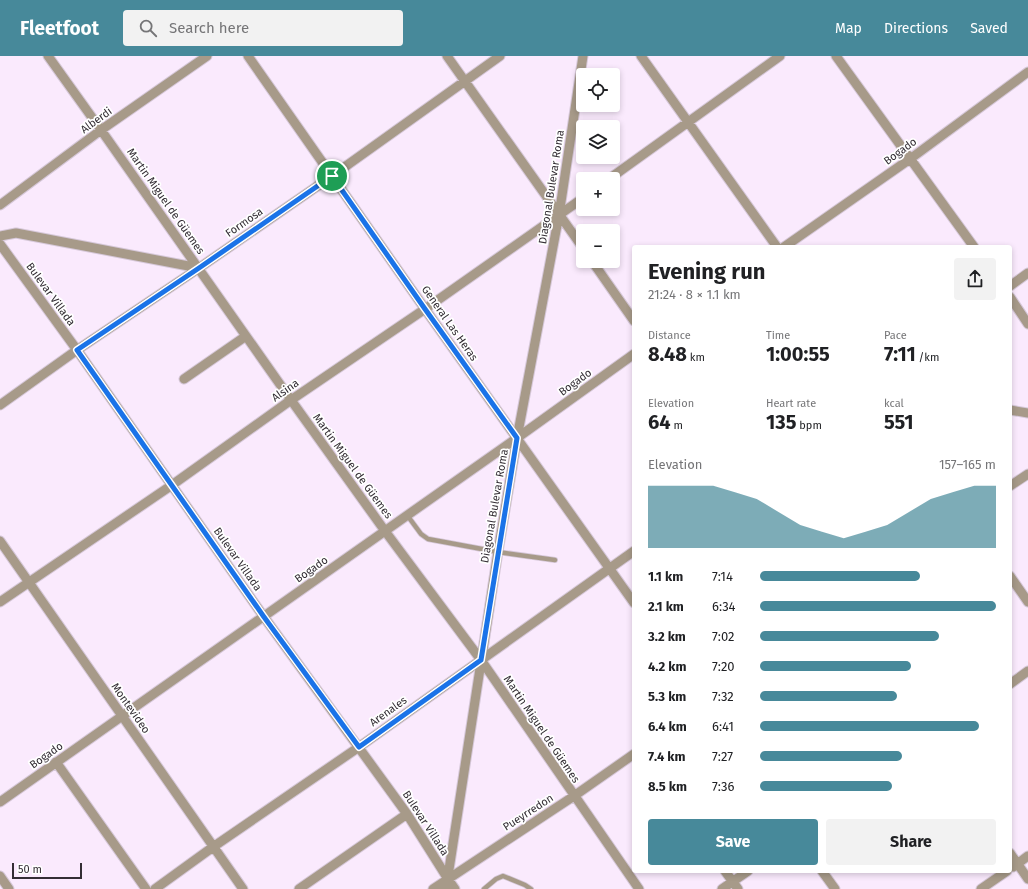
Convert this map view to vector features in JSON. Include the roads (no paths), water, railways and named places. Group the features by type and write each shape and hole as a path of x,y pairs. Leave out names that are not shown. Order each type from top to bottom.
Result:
{"street":[{"name":"Martin Miguel de Güemes","path":"48,56 291,400 385,531 481,660 638,889"},
{"name":"Alberdi","path":"0,205 101,130 207,56"},
{"name":"General Las Heras","path":"248,56 632,601"},
{"path":"447,56 576,238"},
{"name":"Formosa","path":"0,405 77,350 332,176 500,56"},
{"name":"Diagonal Bulevar Roma","path":"446,889 498,552 517,438 559,215 583,56"},
{"path":"641,56 776,245"},
{"path":"619,172 780,56"},
{"path":"836,56 973,245"},
{"name":"Bogado","path":"787,245 910,159 1028,72"},
{"name":"Alsina","path":"0,602 172,485 291,400 425,309 576,203"},
{"path":"0,236 16,233 199,268"},
{"name":"Bulevar Villada","path":"0,244 77,350 264,617 407,814 455,889"},
{"path":"597,268 632,318"},
{"path":"1012,285 1028,274"},
{"path":"1012,301 1028,324"},
{"path":"184,379 246,336"},
{"name":"Bogado","path":"0,802 407,516 632,355"},
{"path":"1012,410 1028,413"},
{"path":"1012,485 1028,474"},
{"name":"Montevideo","path":"0,541 243,889"},
{"name":"Arenales","path":"155,889 213,847 359,747 632,552"},
{"path":"1012,582 1028,602"},
{"path":"1012,683 1028,671"},
{"name":"Pueyrredon","path":"433,889 574,796 632,755"},
{"path":"56,762 146,889"},
{"path":"298,889 407,814"},
{"path":"1028,856 1014,866 1028,879"},
{"path":"727,873 735,885"},
{"path":"722,889 735,885 746,873"},
{"path":"823,873 835,889"},
{"path":"981,889 1004,873"},
{"path":"0,876 9,889"}],"lane":[{"path":"407,516 420,534 428,539 498,552 555,560"},
{"path":"484,889 496,879 503,876 531,889"}]}
